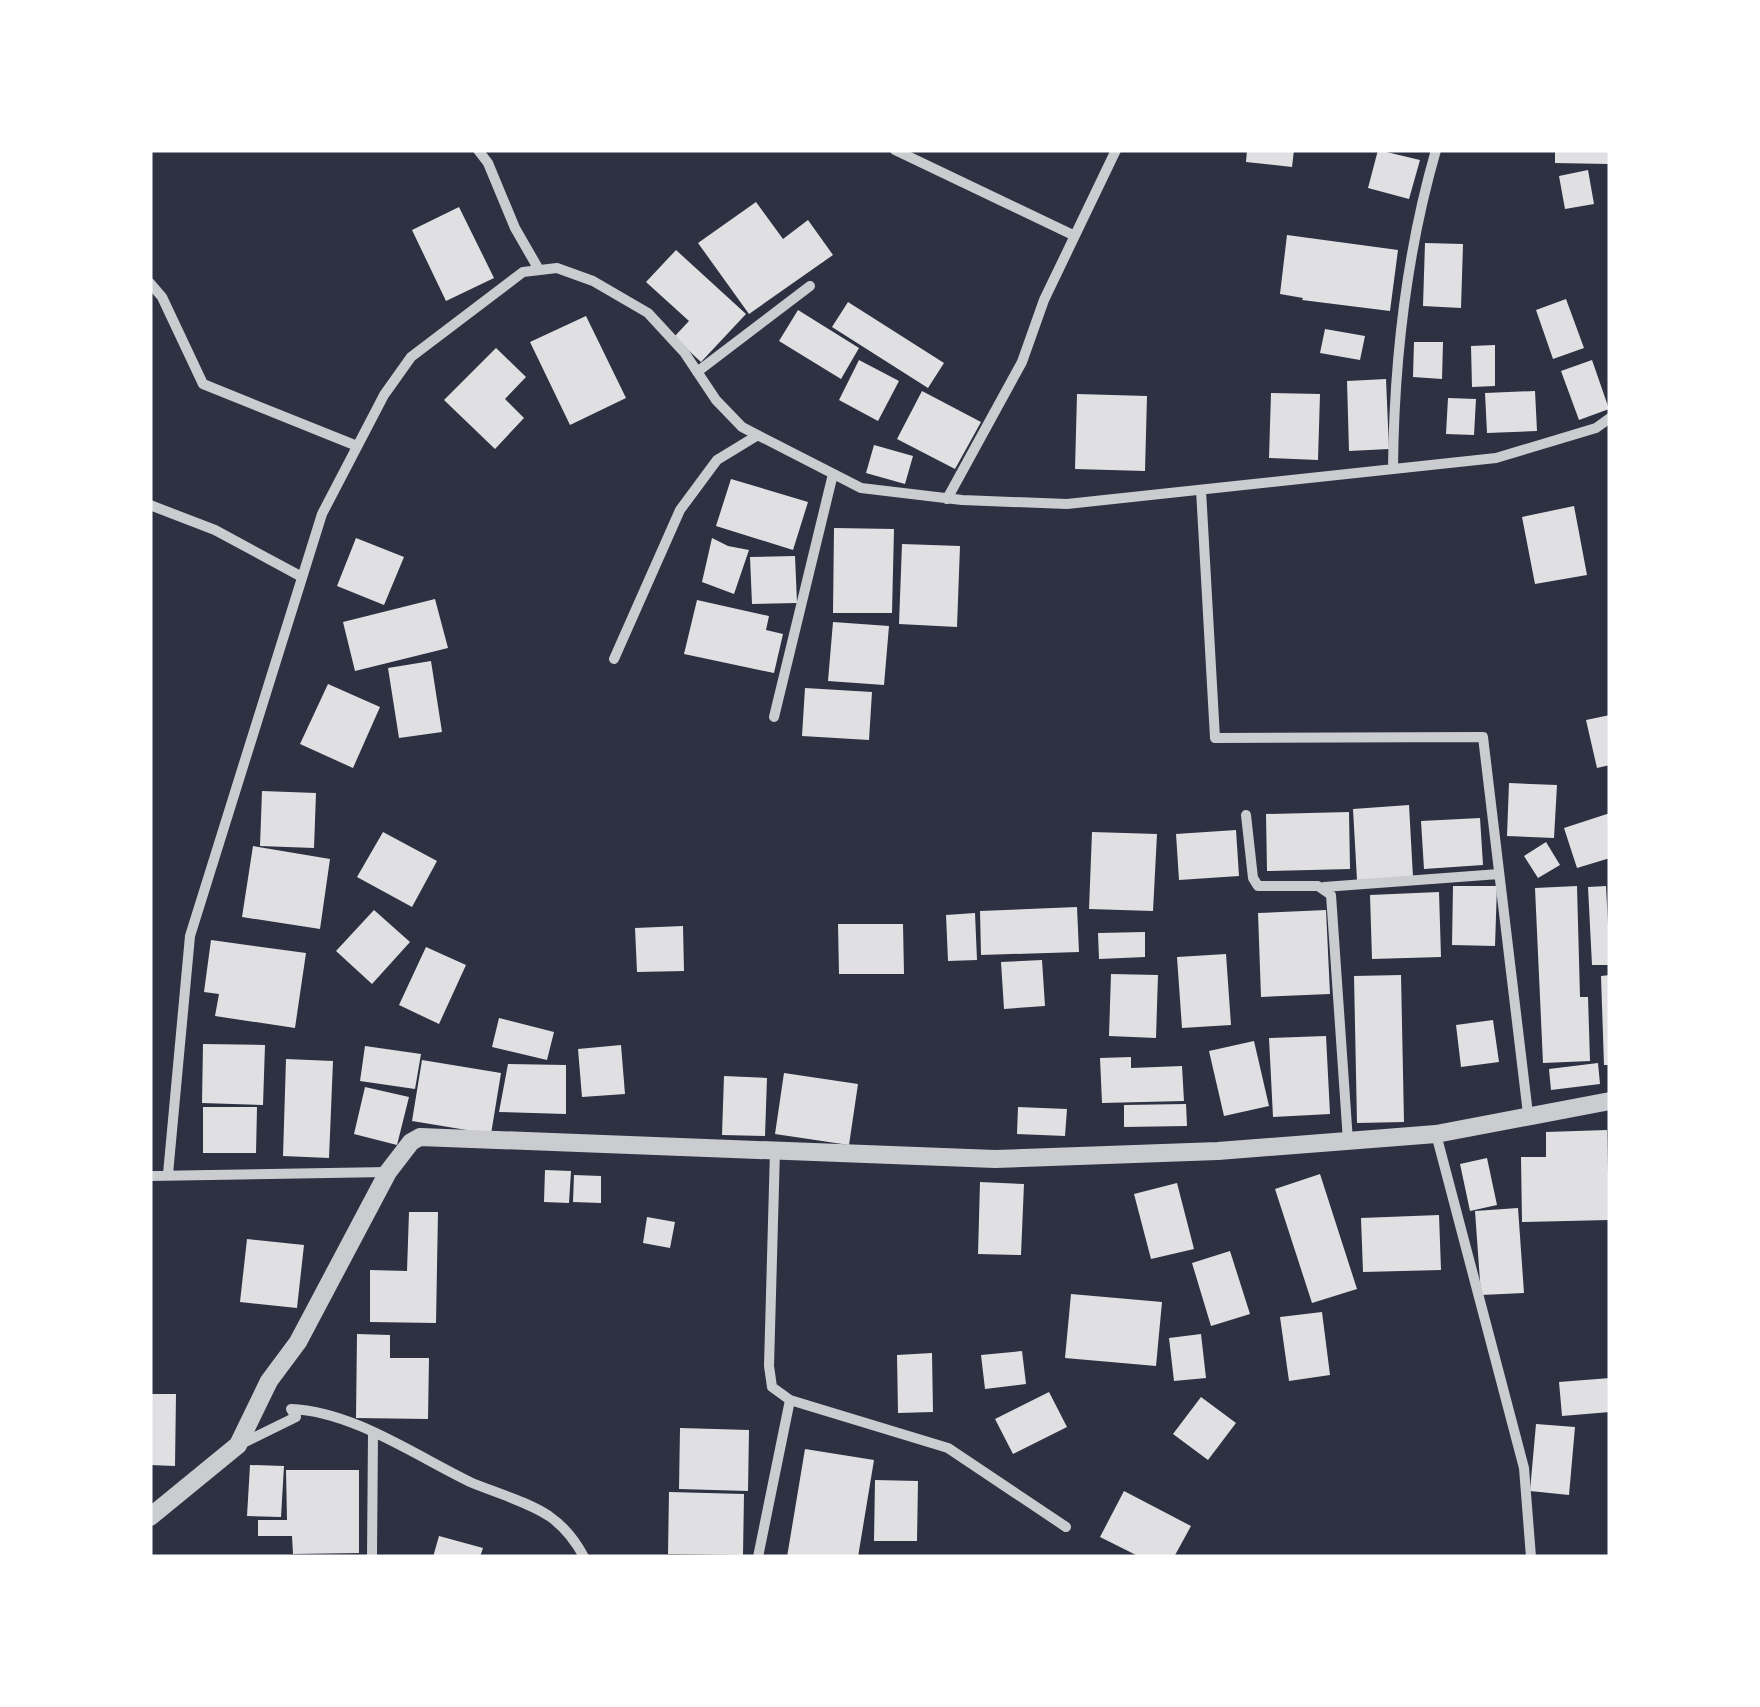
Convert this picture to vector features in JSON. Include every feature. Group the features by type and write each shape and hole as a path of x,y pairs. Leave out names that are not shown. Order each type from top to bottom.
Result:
{"street":[{"path":"478,150 488,163 515,228 538,268"},
{"path":"895,150 1073,235"},
{"path":"947,499 1022,362 1044,300 1116,150"},
{"path":"1393,469 1396,368 1417,215 1436,150"},
{"path":"168,1174 190,936 322,514 384,395 410,357 508,280 538,268 556,268 593,280 648,313 742,427 861,488 947,499 1067,504 1496,458 1596,428 1610,418"},
{"path":"150,283 162,297 203,384 358,446"},
{"path":"697,372 810,286"},
{"path":"614,658 680,510 717,460 758,436"},
{"path":"774,717 833,474"},
{"path":"1200,490 1216,738 1482,737 1528,1114"},
{"path":"150,505 215,530 302,578"},
{"path":"1246,815 1253,878 1258,886 1324,887 1500,874"},
{"path":"1324,887 1331,895 1348,1140"},
{"path":"238,1446 268,1380 298,1342 388,1172 410,1142 430,1135 995,1160 1218,1151 1436,1134 1610,1101"},
{"path":"1436,1134 1524,1468 1530,1557"},
{"path":"775,1149 768,1366 772,1387 790,1400 948,1448 1066,1526"},
{"path":"150,1176 388,1172"},
{"path":"758,1557 790,1400"},
{"path":"150,1517 238,1446 296,1417 292,1409 312,1410 373,1433 544,1513 569,1532 584,1557"},
{"path":"372,1557 373,1433"}],"building":[{"path":"1247,150 1294,150 1292,167 1246,162"},
{"path":"1378,150 1420,160 1409,199 1368,188"},
{"path":"1555,150 1608,150 1608,164 1555,163"},
{"path":"1588,170 1594,204 1565,209 1559,176"},
{"path":"756,202 783,239 808,220 833,255 749,314 698,243"},
{"path":"459,207 494,278 446,301 412,230"},
{"path":"1287,235 1398,250 1390,311 1280,294"},
{"path":"1425,243 1463,244 1461,308 1423,306"},
{"path":"676,250 746,314 701,362 674,337 689,321 646,282"},
{"path":"1566,299 1584,348 1553,359 1536,310"},
{"path":"848,302 944,363 928,388 832,327"},
{"path":"798,310 859,348 841,379 779,341"},
{"path":"586,316 626,398 570,425 530,342"},
{"path":"1325,329 1365,336 1360,360 1320,353"},
{"path":"1414,342 1443,342 1442,379 1413,377"},
{"path":"1495,345 1495,386 1472,387 1471,346"},
{"path":"496,348 526,377 505,399 524,418 495,449 444,400"},
{"path":"859,360 899,381 878,421 839,400"},
{"path":"1592,360 1609,409 1579,420 1561,371"},
{"path":"1386,379 1389,449 1349,451 1347,381"},
{"path":"922,391 981,422 955,469 897,439"},
{"path":"1535,391 1537,431 1487,433 1485,393"},
{"path":"1271,393 1320,394 1318,460 1269,458"},
{"path":"1077,394 1147,396 1145,471 1075,469"},
{"path":"1448,398 1476,399 1474,435 1446,434"},
{"path":"874,445 913,456 905,484 866,473"},
{"path":"731,479 808,502 793,550 716,526"},
{"path":"1574,506 1587,575 1535,584 1522,517"},
{"path":"834,528 894,529 892,613 833,613"},
{"path":"356,538 404,557 384,605 337,586"},
{"path":"712,538 749,550 734,594 702,582"},
{"path":"902,544 960,546 957,627 899,624"},
{"path":"795,556 797,603 752,604 750,557"},
{"path":"435,599 448,648 355,671 343,622"},
{"path":"697,600 769,616 766,630 783,634 774,673 684,654"},
{"path":"833,622 889,626 884,685 828,681"},
{"path":"431,661 442,732 399,738 388,668"},
{"path":"328,684 380,707 353,768 300,744"},
{"path":"805,688 872,692 869,740 802,736"},
{"path":"1610,715 1610,765 1597,768 1586,720"},
{"path":"1509,783 1557,785 1554,838 1507,836"},
{"path":"262,791 316,793 314,848 260,846"},
{"path":"1409,805 1413,877 1357,880 1353,809"},
{"path":"1349,812 1350,869 1267,871 1266,814"},
{"path":"1610,813 1610,858 1577,868 1564,828"},
{"path":"1480,818 1483,865 1424,869 1421,821"},
{"path":"1236,830 1239,876 1179,880 1176,834"},
{"path":"383,832 437,861 412,907 357,877"},
{"path":"1092,832 1157,834 1153,911 1089,909"},
{"path":"1546,842 1560,865 1538,878 1524,856"},
{"path":"253,846 330,859 320,929 242,917"},
{"path":"1453,886 1497,886 1495,946 1452,945"},
{"path":"1577,886 1580,997 1588,997 1590,1061 1543,1063 1535,888"},
{"path":"1606,886 1610,965 1592,965 1588,887"},
{"path":"1439,892 1441,957 1372,959 1370,895"},
{"path":"1077,907 1079,952 981,955 980,911"},
{"path":"374,910 410,942 372,984 336,951"},
{"path":"1326,910 1330,994 1261,997 1258,913"},
{"path":"975,913 977,960 948,961 946,915"},
{"path":"838,924 903,924 904,974 839,974"},
{"path":"683,926 684,971 637,972 635,928"},
{"path":"1145,932 1145,957 1099,959 1098,933"},
{"path":"211,940 306,953 295,1028 215,1016 219,994 204,992"},
{"path":"426,947 466,965 439,1024 399,1005"},
{"path":"1226,954 1231,1025 1182,1028 1177,957"},
{"path":"1042,960 1045,1006 1004,1009 1001,962"},
{"path":"1111,974 1158,975 1156,1038 1109,1036"},
{"path":"1401,975 1404,1122 1357,1123 1354,976"},
{"path":"1610,975 1610,1065 1604,1065 1601,976"},
{"path":"499,1018 554,1032 547,1060 492,1047"},
{"path":"1493,1020 1499,1062 1461,1067 1456,1025"},
{"path":"1326,1036 1330,1114 1273,1117 1269,1038"},
{"path":"1254,1041 1269,1106 1224,1116 1209,1051"},
{"path":"203,1044 265,1045 263,1105 202,1103"},
{"path":"621,1045 625,1094 582,1097 578,1049"},
{"path":"365,1046 421,1054 415,1089 360,1081"},
{"path":"1131,1057 1131,1068 1182,1066 1184,1101 1102,1103 1100,1058"},
{"path":"286,1059 333,1061 329,1158 283,1156"},
{"path":"422,1060 501,1073 491,1134 412,1121"},
{"path":"1598,1063 1600,1084 1551,1090 1549,1069"},
{"path":"508,1064 566,1065 566,1114 499,1112"},
{"path":"784,1073 858,1084 849,1145 775,1134"},
{"path":"724,1076 767,1078 765,1136 722,1135"},
{"path":"365,1087 409,1097 397,1145 354,1134"},
{"path":"1186,1104 1187,1126 1124,1127 1124,1105"},
{"path":"203,1107 257,1107 256,1153 203,1153"},
{"path":"1018,1107 1067,1109 1065,1136 1017,1134"},
{"path":"1607,1130 1609,1220 1522,1222 1521,1157 1546,1157 1546,1132"},
{"path":"1487,1158 1497,1205 1470,1211 1460,1164"},
{"path":"545,1170 571,1171 569,1203 544,1202"},
{"path":"1320,1174 1357,1289 1312,1303 1275,1189"},
{"path":"574,1175 601,1176 601,1203 573,1202"},
{"path":"980,1182 1024,1184 1021,1255 978,1254"},
{"path":"1177,1183 1194,1249 1151,1259 1134,1194"},
{"path":"1518,1208 1524,1293 1481,1295 1475,1211"},
{"path":"409,1212 438,1212 436,1323 370,1322 370,1270 407,1271"},
{"path":"1439,1215 1441,1270 1363,1272 1361,1218"},
{"path":"647,1217 675,1222 670,1248 643,1243"},
{"path":"247,1239 304,1245 297,1308 240,1302"},
{"path":"1230,1251 1250,1314 1211,1326 1192,1263"},
{"path":"1071,1294 1162,1302 1156,1366 1065,1358"},
{"path":"1322,1312 1330,1375 1289,1381 1280,1317"},
{"path":"357,1334 390,1335 390,1358 429,1358 428,1419 356,1418"},
{"path":"1201,1334 1206,1378 1174,1381 1169,1338"},
{"path":"1022,1351 1026,1384 985,1389 981,1355"},
{"path":"932,1353 933,1412 898,1413 897,1355"},
{"path":"1610,1378 1610,1412 1562,1416 1559,1382"},
{"path":"1049,1392 1067,1427 1013,1454 995,1419"},
{"path":"150,1394 176,1394 175,1466 150,1465"},
{"path":"1201,1397 1236,1423 1208,1460 1173,1434"},
{"path":"1536,1424 1575,1427 1569,1495 1530,1491"},
{"path":"680,1428 749,1430 748,1491 679,1489"},
{"path":"805,1449 874,1460 858,1557 787,1557"},
{"path":"250,1465 284,1466 281,1517 247,1516"},
{"path":"286,1470 359,1470 359,1553 293,1554 292,1536 258,1536 258,1520 287,1520"},
{"path":"875,1480 918,1481 917,1541 874,1541"},
{"path":"1124,1491 1191,1526 1174,1557 1140,1557 1100,1537"},
{"path":"669,1492 744,1494 743,1555 668,1554"},
{"path":"439,1536 483,1548 480,1557 433,1557"}]}
